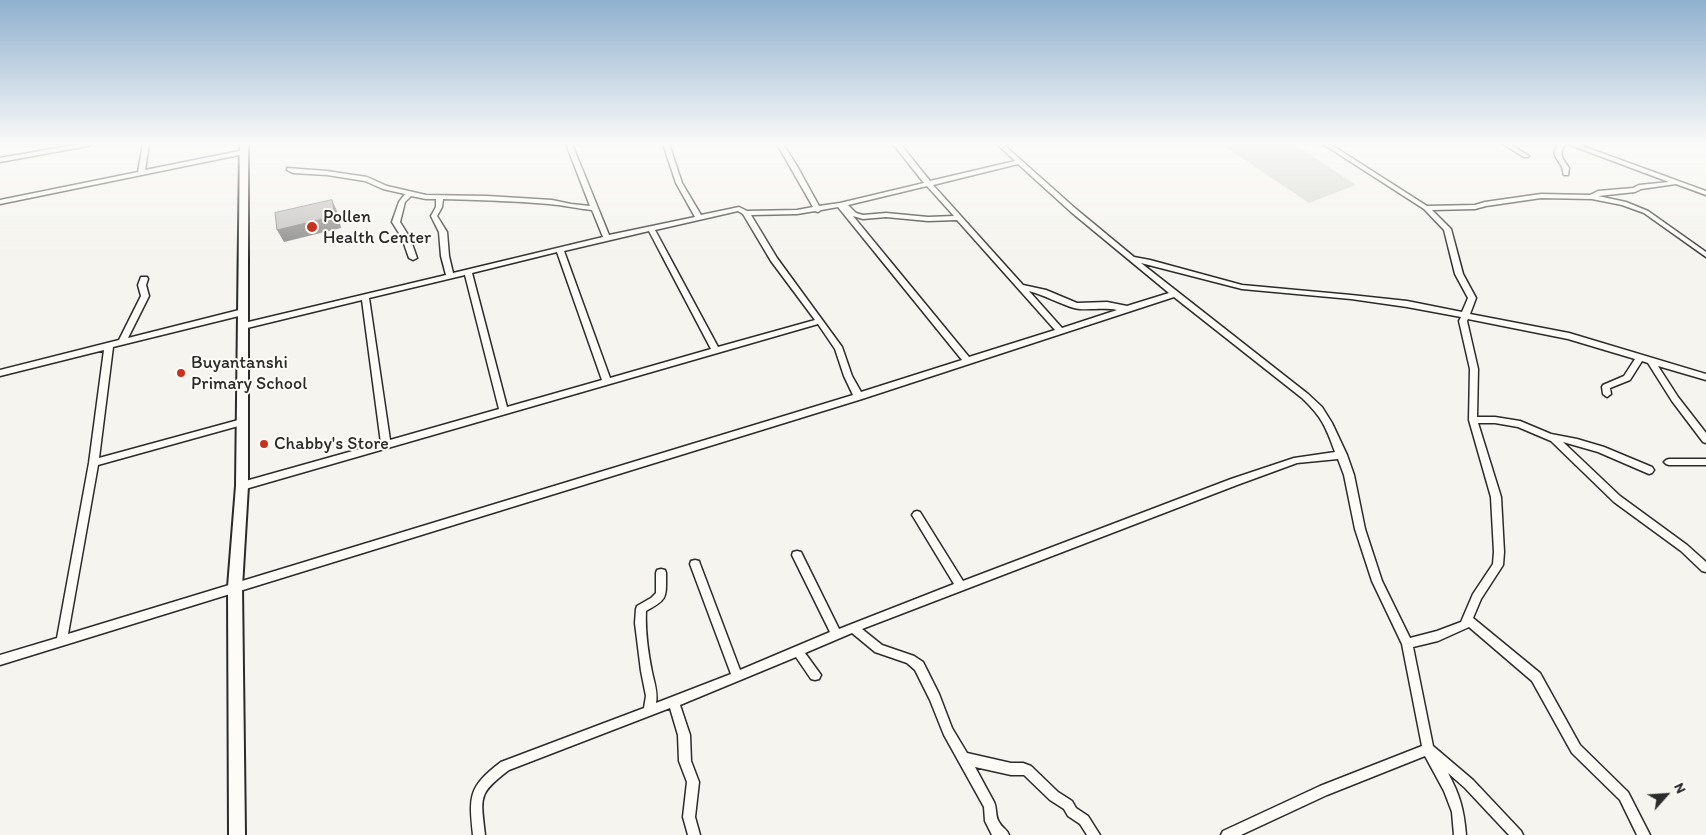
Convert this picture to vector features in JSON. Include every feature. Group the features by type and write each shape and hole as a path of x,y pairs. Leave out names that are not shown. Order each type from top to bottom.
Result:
{"street":[{"path":"0,202 96,183"},
{"path":"237,835 235,588 242,486 244,183"},
{"path":"375,183 385,188 426,197 552,202 595,208"},
{"path":"584,183 607,238"},
{"path":"679,183 699,217"},
{"path":"802,183 818,210"},
{"path":"243,326 699,217 739,209 746,213 768,214 818,210 929,183 1061,332"},
{"path":"1041,183 1072,212 1305,396 1318,409 1329,425 1349,476 1360,529 1377,581 1407,644 1428,749 1449,788 1458,812 1460,835"},
{"path":"1387,183 1426,208 1446,229 1450,236 1459,274 1472,298 1463,321 1474,369 1473,420 1496,497 1499,552 1498,565 1477,597 1465,625 1438,636 1407,644"},
{"path":"1592,197 1598,193 1635,190 1677,183 1706,193"},
{"path":"410,193 402,202 396,222 406,238 413,258"},
{"path":"1426,208 1475,207 1540,196 1592,197 1624,203 1646,212 1706,255"},
{"path":"440,198 440,207 434,216 443,232 445,256 450,277"},
{"path":"840,205 848,207 854,214 863,217 886,215 928,220 959,218"},
{"path":"840,205 968,362"},
{"path":"746,213 774,258 820,320 839,350 858,397"},
{"path":"652,228 715,350"},
{"path":"560,250 607,382"},
{"path":"1131,259 1150,262 1242,287 1351,297 1466,315 1570,336 1706,377"},
{"path":"468,272 504,411"},
{"path":"122,342 145,296 142,285 144,280"},
{"path":"1019,286 1043,292 1076,306 1108,305 1127,309"},
{"path":"0,660 858,397 1174,294"},
{"path":"365,297 386,445"},
{"path":"0,372 243,312"},
{"path":"242,486 820,320"},
{"path":"62,640 94,463 109,346"},
{"path":"1607,394 1606,386 1626,378 1640,358"},
{"path":"1652,362 1675,399 1706,440"},
{"path":"1473,420 1495,420 1520,424 1549,436 1615,454 1649,470"},
{"path":"94,463 242,422"},
{"path":"1549,436 1617,499 1684,548 1706,568"},
{"path":"480,835 476,797 485,780 505,766 674,702 853,628 961,586 1278,466 1297,460 1342,455"},
{"path":"1669,462 1706,462"},
{"path":"917,515 961,586"},
{"path":"797,555 837,635"},
{"path":"695,564 737,676"},
{"path":"648,711 652,696 646,671 640,623 641,609 661,595 662,573"},
{"path":"1468,620 1536,677 1576,749 1624,796 1644,835"},
{"path":"853,628 879,649 910,659 920,666 948,732 990,806 991,821 1003,835"},
{"path":"798,651 815,675"},
{"path":"674,702 684,735 685,761 693,782 689,817 694,835"},
{"path":"1227,835 1324,790 1428,749"},
{"path":"1428,749 1469,784 1517,835"},
{"path":"963,758 989,766 996,764 1013,769 1028,770 1054,796 1068,805 1072,812 1084,820 1094,835"}],"shaded area":[{"path":"1279,183 1353,183 1356,185 1309,203"}],"building":[{"path":"332,200 335,216 277,230 275,213"}],"place":[{"name":"Pollen Health Center","path":"312,227"},
{"name":"Buyantanshi Primary School","path":"181,373"},
{"name":"Chabby's Store","path":"264,444"}]}
